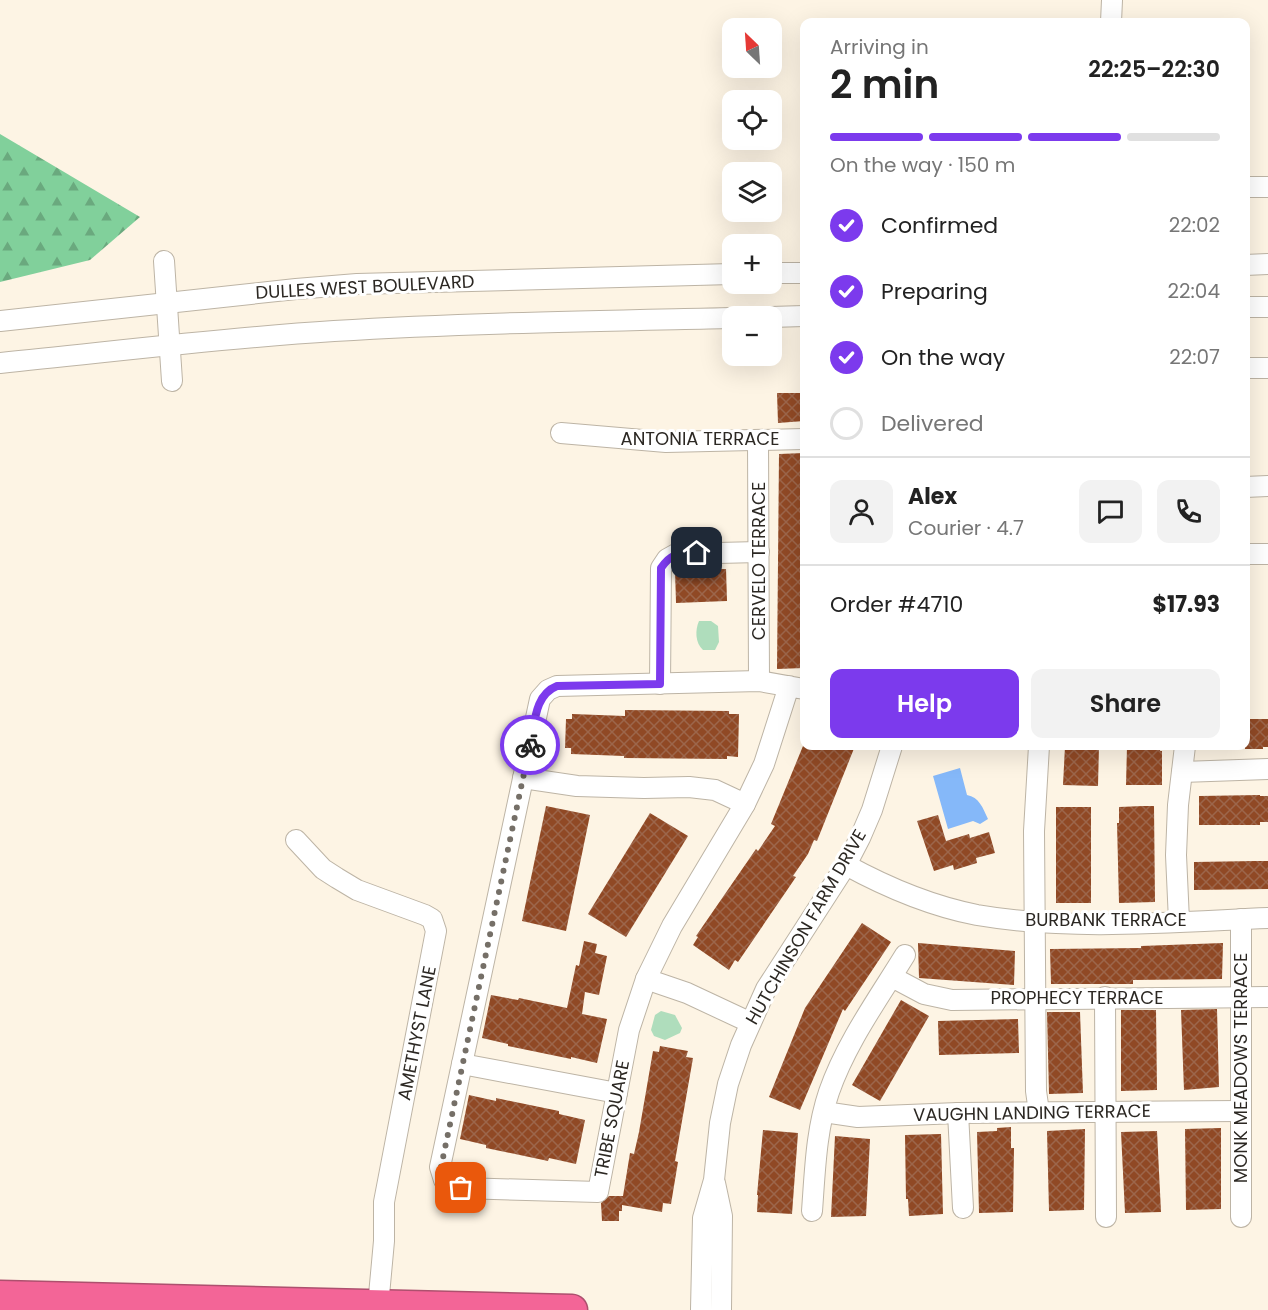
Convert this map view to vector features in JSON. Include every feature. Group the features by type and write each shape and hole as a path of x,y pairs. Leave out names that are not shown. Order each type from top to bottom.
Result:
{"highway":[{"path":"0,1296 572,1310"}],"street":[{"path":"1111,18 1112,0"},
{"path":"1250,187 1268,187"},
{"path":"164,261 172,381"},
{"path":"1250,265 1268,264"},
{"path":"782,273 800,273"},
{"name":"DULLES WEST BOULEVARD","path":"0,321 357,284 722,274"},
{"path":"1250,307 1268,307"},
{"path":"782,317 800,316"},
{"path":"0,363 170,345 369,329 722,318"},
{"path":"1250,368 1268,368"},
{"name":"ANTONIA TERRACE","path":"561,433 666,442 800,439"},
{"name":"CERVELO TERRACE","path":"758,440 759,681"},
{"path":"1250,487 1268,486"},
{"path":"660,684 661,568 667,559 676,554 759,552"},
{"path":"1250,554 1268,554"},
{"name":"TRIBE SQUARE","path":"759,681 797,687 745,804 672,926 646,979 629,1030 598,1192 461,1188 444,1180 441,1167 540,699 548,690 557,686 759,681"},
{"name":"HUTCHINSON FARM DRIVE","path":"701,1310 703,1218 714,1180 720,1123 728,1084 749,1022 766,989 846,866 872,810 891,750"},
{"path":"1039,750 1034,831 1034,922 1037,998 1036,1091 1039,1112"},
{"path":"1179,921 1176,855 1185,750"},
{"path":"1182,772 1268,769"},
{"path":"523,778 577,786 689,787 715,790 745,804"},
{"name":"AMETHYST LANE","path":"296,840 323,869 357,890 426,915 432,919 436,931 384,1202 384,1241 378,1306"},
{"name":"BURBANK TERRACE","path":"846,866 887,887 977,915 1034,922 1108,924 1268,918"},
{"name":"MONK MEADOWS TERRACE","path":"1241,919 1241,1217"},
{"path":"812,1211 817,1154 830,1091 849,1048 905,955"},
{"name":"PROPHECY TERRACE","path":"892,977 924,994 952,1000 1268,997"},
{"path":"646,979 687,993 749,1022"},
{"path":"1105,997 1106,1216"},
{"path":"462,1064 617,1093"},
{"name":"VAUGHN LANDING TERRACE","path":"824,1112 858,1117 958,1113 1241,1110"},
{"path":"958,1113 963,1208"},
{"name":"HUTCHINSON FARM DRIVE","path":"714,1180 722,1216 721,1310"}],"green space":[{"path":"0,134 140,217 90,260 0,282"},
{"path":"699,621 711,621 718,626 719,642 715,650 703,650 698,644 696,632"},
{"path":"661,1011 675,1015 682,1028 680,1033 665,1040 654,1036 651,1030 655,1015"}],"water":[{"path":"960,768 967,795 978,801 988,819 980,824 973,821 948,829 933,776"}],"building":[{"path":"777,393 800,393 800,421 778,423"},
{"path":"800,453 800,668 777,669 779,454"},
{"path":"726,569 727,601 676,603 675,570"},
{"path":"625,710 729,711 729,714 739,714 738,757 727,756 727,759 624,758 624,756 571,754 571,748 565,748 566,719 572,719 572,714 625,716"},
{"path":"1250,719 1268,719 1268,747 1263,747 1263,749 1250,749"},
{"path":"801,750 853,750 817,841 814,840 808,854 793,876 796,877 738,962 735,960 729,970 693,945 698,937 696,936 756,849 758,851 775,826 771,824"},
{"path":"1065,750 1099,750 1098,786 1063,785"},
{"path":"1127,750 1162,751 1162,785 1126,785"},
{"path":"1199,796 1268,796 1268,822 1260,822 1260,825 1199,825"},
{"path":"546,806 590,815 566,931 522,921"},
{"path":"1154,806 1155,902 1119,903 1117,823 1119,823 1119,807"},
{"path":"1056,807 1091,807 1091,903 1056,903"},
{"path":"650,813 688,836 626,937 588,914"},
{"path":"938,815 946,841 969,834 970,838 989,832 995,853 976,858 977,863 954,870 953,865 934,871 917,821"},
{"path":"1268,861 1268,889 1194,890 1194,862"},
{"path":"862,923 891,942 845,1011 843,1009 800,1110 769,1097 805,1008"},
{"path":"584,941 597,944 595,953 607,956 599,995 585,992 582,1014 607,1019 597,1063 508,1046 508,1044 482,1038 491,995 567,1008 576,965 579,966"},
{"path":"918,943 1015,951 1014,985 919,978"},
{"path":"1223,943 1222,979 1133,980 1133,984 1051,984 1050,949 1141,948 1141,946"},
{"path":"901,1000 929,1016 880,1101 852,1085"},
{"path":"1217,1009 1219,1087 1184,1090 1181,1010"},
{"path":"1121,1010 1156,1010 1157,1090 1121,1091"},
{"path":"1047,1012 1080,1012 1083,1093 1049,1094"},
{"path":"1018,1019 1019,1053 939,1055 938,1021"},
{"path":"660,1046 688,1051 686,1057 693,1058 675,1161 678,1162 671,1204 663,1203 662,1212 622,1205 622,1211 619,1211 619,1221 602,1221 601,1203 609,1196 623,1196 630,1153 634,1154 639,1132 653,1051 659,1052"},
{"path":"469,1095 559,1111 559,1114 585,1120 576,1164 549,1158 548,1161 486,1148 486,1145 460,1139"},
{"path":"1011,1127 1011,1148 1014,1148 1013,1212 979,1213 977,1132 997,1131 997,1128"},
{"path":"1221,1128 1221,1209 1186,1210 1185,1129"},
{"path":"1085,1129 1084,1210 1049,1211 1047,1131"},
{"path":"763,1130 798,1133 792,1214 757,1212"},
{"path":"1157,1131 1161,1212 1125,1213 1121,1132"},
{"path":"941,1134 943,1214 909,1216 908,1199 906,1199 905,1135"},
{"path":"835,1136 870,1139 866,1216 831,1217"}],"way so far":[{"path":"461,1188 444,1180 441,1167 530,745"}],"route":[{"path":"530,745 540,699 548,690 557,686 660,684 661,568 667,559 676,554 697,553"}]}
